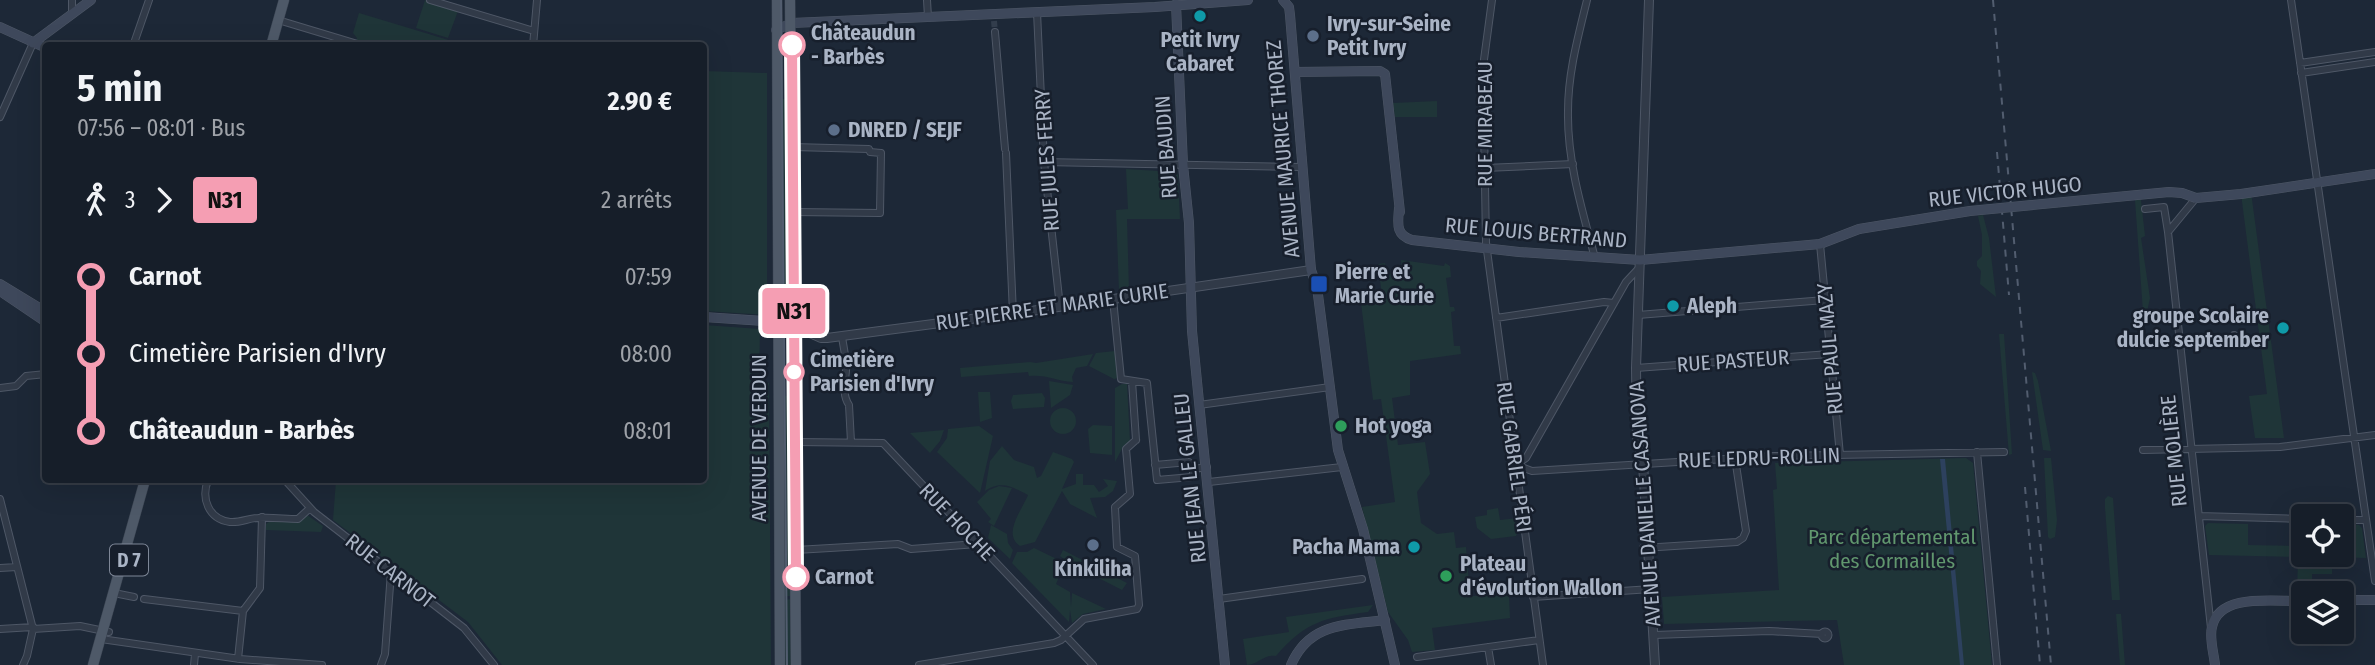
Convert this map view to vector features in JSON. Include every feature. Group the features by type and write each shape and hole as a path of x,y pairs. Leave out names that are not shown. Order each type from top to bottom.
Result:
{"main road":[{"path":"33,43 91,0"},
{"path":"266,42 278,0"},
{"path":"272,42 284,0"},
{"name":"AVENUE DE VERDUN","path":"777,0 780,665"},
{"name":"AVENUE DE VERDUN","path":"790,0 796,665"},
{"path":"776,30 792,23 994,17 1173,2 1245,0"},
{"name":"AVENUE MAURICE THOREZ","path":"1285,1 1289,9 1311,270 1317,286 1342,467 1363,529 1395,665"},
{"name":"RUE BAUDIN","path":"1173,2 1183,165 1187,187 1190,288"},
{"path":"0,27 42,46"},
{"name":"RUE LOUIS BERTRAND","path":"1295,72 1380,71 1385,74 1401,235 1412,240 1639,264"},
{"name":"RUE VICTOR HUGO","path":"1639,264 1820,244 1859,229 1970,211 2169,192 2182,192 2196,198 2375,174"},
{"path":"0,284 42,316"},
{"name":"RUE JEAN LE GALLEU","path":"1190,288 1225,665"},
{"path":"0,291 42,317"},
{"path":"707,317 777,322 794,326"},
{"name":"D 7","path":"100,665 105,634 144,483"},
{"name":"D 7","path":"93,665 119,594 150,483"},
{"path":"2354,600 2375,600"},
{"path":"2211,629 2221,610 2237,602 2291,601"},
{"path":"1291,665 1295,654 1307,640 1324,629 1385,620"},
{"name":"RUE MOLIÈRE","path":"2211,629 2215,665"}],"street":[{"path":"72,0 72,13"},
{"path":"134,42 149,0"},
{"path":"430,0 534,32"},
{"path":"533,42 537,0"},
{"path":"928,0 928,17"},
{"name":"RUE MIRABEAU","path":"1487,249 1483,67 1492,0"},
{"path":"1587,0 1573,58 1568,118 1579,201 1595,258"},
{"name":"AVENUE DANIELLE CASANOVA","path":"1649,0 1636,368 1637,437 1643,463 1655,665"},
{"path":"2291,0 2375,581"},
{"name":"RUE JULES FERRY","path":"1037,12 1044,162 1060,307"},
{"path":"278,20 348,42"},
{"path":"995,32 1005,151 1013,314"},
{"path":"0,117 33,43"},
{"path":"2300,63 2375,52"},
{"path":"2301,73 2375,62"},
{"path":"793,147 869,149 870,152 881,153 880,213 793,212"},
{"path":"1044,162 1302,167"},
{"path":"1485,168 1573,164"},
{"path":"2168,232 2196,198"},
{"name":"RUE MOLIÈRE","path":"2145,209 2164,207 2168,232 2183,344 2211,629"},
{"name":"RUE PAUL MAZY","path":"1820,244 1840,454"},
{"name":"RUE GABRIEL PÉRI","path":"1487,249 1543,665"},
{"path":"1516,465 1526,458 1626,282 1639,264"},
{"name":"RUE PIERRE ET MARIE CURIE","path":"794,326 821,338 842,336 1311,270"},
{"path":"1113,299 1120,376 1124,381 1144,380 1147,383 1151,439 1155,465 1158,481 1192,477 1194,469 1189,462 1155,465"},
{"path":"1638,315 1825,300"},
{"path":"1496,318 1604,302 1614,303"},
{"path":"2197,342 2234,338 2234,335"},
{"path":"842,336 846,371 845,400 849,405 852,442"},
{"name":"RUE PASTEUR","path":"1636,368 1830,354"},
{"path":"0,388 16,386 26,376 42,374"},
{"path":"1132,381 1136,440"},
{"path":"1199,405 1330,387"},
{"path":"2143,450 2280,447 2375,435"},
{"path":"919,665 1054,643 1084,619 1139,607 1135,556 1117,547 1115,506 1130,494 1126,449 1136,440 1151,439"},
{"name":"RUE HOCHE","path":"794,442 883,443 1093,665"},
{"path":"1977,452 1997,665"},
{"name":"RUE LEDRU-ROLLIN","path":"1516,465 1532,471 1735,458 2004,452"},
{"path":"1646,548 1737,542 1743,538 1746,531 1735,458"},
{"path":"1194,469 1207,467"},
{"path":"1209,482 1342,467"},
{"path":"207,483 204,498 208,509 220,519 230,522 262,517 298,519 309,509"},
{"name":"RUE CARNOT","path":"287,483 309,509 464,628 494,665"},
{"path":"0,499 33,628 23,665"},
{"path":"2199,516 2291,519"},
{"path":"239,659 243,611 260,588 262,517"},
{"path":"2354,520 2366,520"},
{"path":"796,551 898,544 911,549 977,544"},
{"path":"0,568 17,567"},
{"path":"381,665 385,654 391,572"},
{"path":"1219,599 1362,579"},
{"path":"1533,597 1651,589"},
{"path":"119,594 134,597"},
{"path":"144,599 243,611"},
{"path":"0,628 80,626 195,654 322,665"},
{"path":"1654,635 1769,631 1822,634"},
{"path":"1417,657 1539,640"},
{"path":"1488,647 1491,665"},
{"path":"194,665 195,654"}],"green space":[{"path":"425,0 458,11 448,38 416,28"},
{"path":"359,13 455,42 356,42 357,38 353,33"},
{"name":"Cimetière Parisien d'Ivry","path":"707,71 767,73 767,315 707,311"},
{"path":"777,99 790,99 791,306 781,306"},
{"path":"1437,101 1437,117 1395,117 1393,103"},
{"path":"1126,169 1175,172 1178,175 1180,219 1127,219 1129,290 1119,291 1116,210 1128,209"},
{"path":"2251,192 2284,438 2255,438 2249,396 2267,394 2241,194"},
{"path":"2135,200 2141,200 2145,236 2141,238 2150,298 2144,326"},
{"path":"1983,215 1989,238 1996,297 1980,284 1981,271 1977,266 1977,261 1982,256 1978,216"},
{"path":"1401,260 1444,266 1445,263 1450,266 1451,277 1446,278 1450,307 1454,307 1455,311 1451,312 1454,346 1460,346 1461,354 1410,361 1410,395 1392,398 1398,445 1425,442 1430,474 1417,492 1421,523 1437,534 1454,532 1456,548 1466,547 1470,596 1509,596 1510,618 1432,628 1435,650 1412,652 1408,640 1388,612 1362,507 1395,502 1381,399 1373,400 1361,303 1371,302 1382,296 1378,264 1385,263 1387,273 1402,270"},
{"name":"Cimetière Parisien d'Ivry","path":"707,325 760,329 759,382 769,383 771,665 502,665 468,622 333,520 336,483 707,483"},
{"path":"1999,334 2004,334 2012,454 2009,455"},
{"path":"1115,351 1118,378 1114,379 1089,366 1096,353"},
{"path":"1093,354 1087,366 1076,368 1073,382 1029,376 1028,372 961,377 960,368 1036,363"},
{"path":"2032,372 2038,381 2051,451 2043,450"},
{"path":"1049,381 1073,385 1070,395 1051,408"},
{"path":"1127,384 1130,441 1123,447 1115,462 1115,388"},
{"path":"978,392 990,392 992,418 980,422"},
{"path":"1042,393 1045,398 1044,407 1013,409 1013,395"},
{"path":"780,396 792,396 793,596 781,596"},
{"path":"1063,408 1072,412 1076,421 1072,430 1063,434 1054,430 1050,421 1054,412"},
{"path":"1093,425 1112,426 1112,455 1090,453 1088,429"},
{"path":"979,426 993,436 980,493 937,452 947,438 948,429"},
{"path":"944,430 940,441 930,453 910,433"},
{"path":"1002,446 1014,460 1034,467 1037,478 1041,476 1053,452 1072,459 1074,462 1062,489 1076,484 1076,474 1083,474 1083,485 1094,485 1099,492 1108,486 1103,479 1117,481 1113,491 1105,497 1090,498 1097,518 1070,504 1062,491 1035,542 1020,546 1015,541 1013,529 1028,495 1002,485 985,491 990,461"},
{"name":"Parc départemental des Cormailles","path":"1966,458 1973,463 1992,665 1844,665 1837,620 1664,624 1662,597 1779,590 1773,490 1777,489 1775,463"},
{"path":"2044,458 2051,458 2057,520 2055,537 2050,539 2048,537"},
{"path":"999,486 1012,488 994,526 988,522 991,519 977,502 989,490"},
{"path":"2108,496 2113,498 2120,600 2112,600 2105,508 2105,499"},
{"path":"1498,508 1500,520 1518,518 1516,536 1491,539 1477,528 1475,517 1487,515 1487,510"},
{"path":"307,515 323,526 321,532 266,530 266,524 269,522 299,522"},
{"path":"2208,523 2248,524 2248,545 2291,546 2291,557 2209,555 2205,526"},
{"path":"991,525 1007,534 1008,543 1013,550 1010,559 988,538"},
{"path":"2354,525 2362,528 2366,558 2354,558"},
{"path":"1034,548 1065,563 1056,584 1070,592 1071,607 1072,593 1106,609 1083,614 1072,623 1070,610 1069,622 1012,563 1017,552 1027,552"},
{"path":"1063,550 1127,583 1122,590 1067,562 1060,556"},
{"path":"2298,567 2332,567 2332,574 2312,574 2312,580 2316,581 2297,581"},
{"path":"793,599 794,665 782,665 781,600"},
{"path":"1373,605 1368,612 1339,616 1317,623 1297,635 1276,656 1247,665 1243,639 1289,632 1286,617"},
{"path":"2116,614 2121,614 2125,665 2120,665"}],"water":[{"path":"1940,459 1945,459 1964,665 1960,665"}],"tunnel":[{"path":"994,21 995,32"},
{"path":"2187,344 2197,342"}],"tram line":[{"path":"781,0 787,665"}],"railway":[{"path":"1993,0 2051,665"},
{"path":"1997,152 2009,295"},
{"path":"2025,487 2040,665"}],"bus line":[{"name":"N31","path":"792,45 796,577"}],"place":[{"name":"Petit Ivry Cabaret","path":"1200,16"},
{"name":"Ivry-sur-Seine Petit Ivry","path":"1313,36"},
{"name":"Châteaudun - Barbès","path":"792,45"},
{"name":"DNRED / SEJF","path":"834,130"},
{"name":"Pierre et Marie Curie","path":"1319,284"},
{"name":"Aleph","path":"1673,306"},
{"name":"groupe Scolaire dulcie september","path":"2283,328"},
{"name":"Cimetière Parisien d'Ivry","path":"794,372"},
{"name":"Hot yoga","path":"1341,426"},
{"name":"Kinkiliha","path":"1093,545"},
{"name":"Pacha Mama","path":"1414,547"},
{"name":"Plateau d'évolution Wallon","path":"1446,576"},
{"name":"Carnot","path":"796,577"}]}
